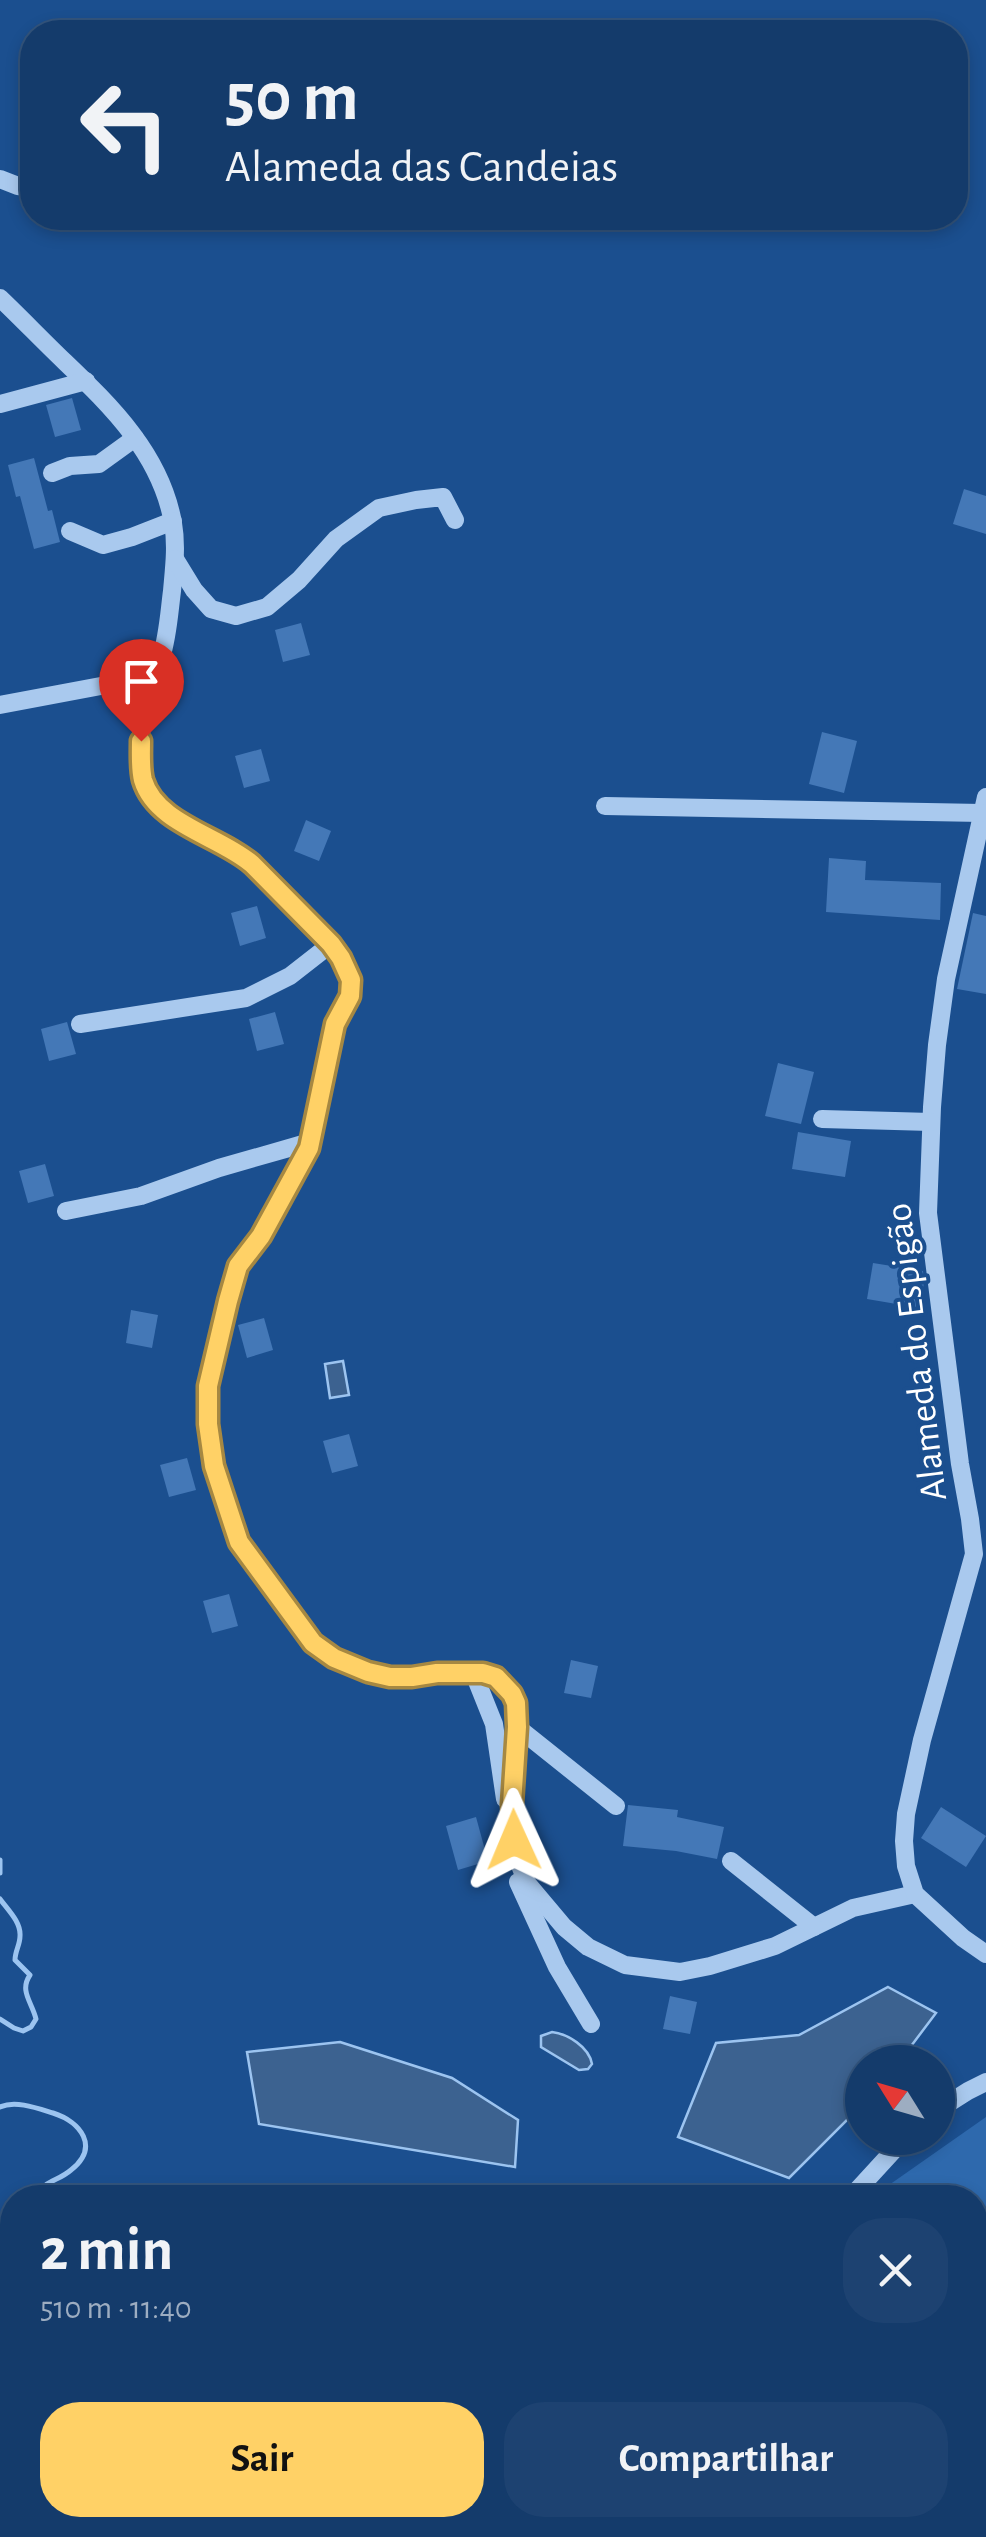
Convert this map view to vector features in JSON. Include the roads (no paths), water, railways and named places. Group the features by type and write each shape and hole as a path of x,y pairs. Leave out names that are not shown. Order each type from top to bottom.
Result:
{"street":[{"path":"0,298 106,401 136,438 162,484 173,521 175,558 168,630 141,741 142,777 148,793 166,813 240,853 331,944 351,980 350,996 335,1024 309,1148 261,1236 238,1266 208,1386 214,1466 239,1542 313,1643 334,1658 390,1677 483,1673 496,1677 512,1694 517,1727 512,1804 519,1864 527,1883 564,1927 588,1947 625,1965 680,1972 775,1946 853,1908 915,1894 986,1954"},
{"path":"0,404 86,382"},
{"path":"52,473 70,466 99,464 136,438"},
{"path":"175,558 210,609 236,616 268,607 336,539 380,508 443,497 455,520"},
{"path":"70,531 103,545 173,521"},
{"path":"0,706 154,676"},
{"path":"604,806 984,805"},
{"name":"Alameda do Espigão","path":"915,1894 906,1866 906,1814 922,1740 974,1554 928,1213 936,1044 984,805"},
{"path":"80,1024 246,998 290,976 331,944"},
{"path":"822,1120 930,1122"},
{"path":"66,1211 141,1196 310,1142"},
{"path":"474,1674 494,1724 505,1801 503,1839 557,1967 591,2024"},
{"path":"517,1727 616,1806"},
{"path":"730,1862 814,1927"},
{"path":"955,2099 986,2082"},
{"path":"862,2185 889,2155"}],"waterway":[{"path":"0,1860 0,1873"},
{"path":"0,1899 20,1931 15,1960 30,1975 26,1991 36,2019 23,2031 0,2019"},
{"path":"0,2107 33,2107 63,2117 79,2129 85,2144 80,2161 47,2185"}]}
